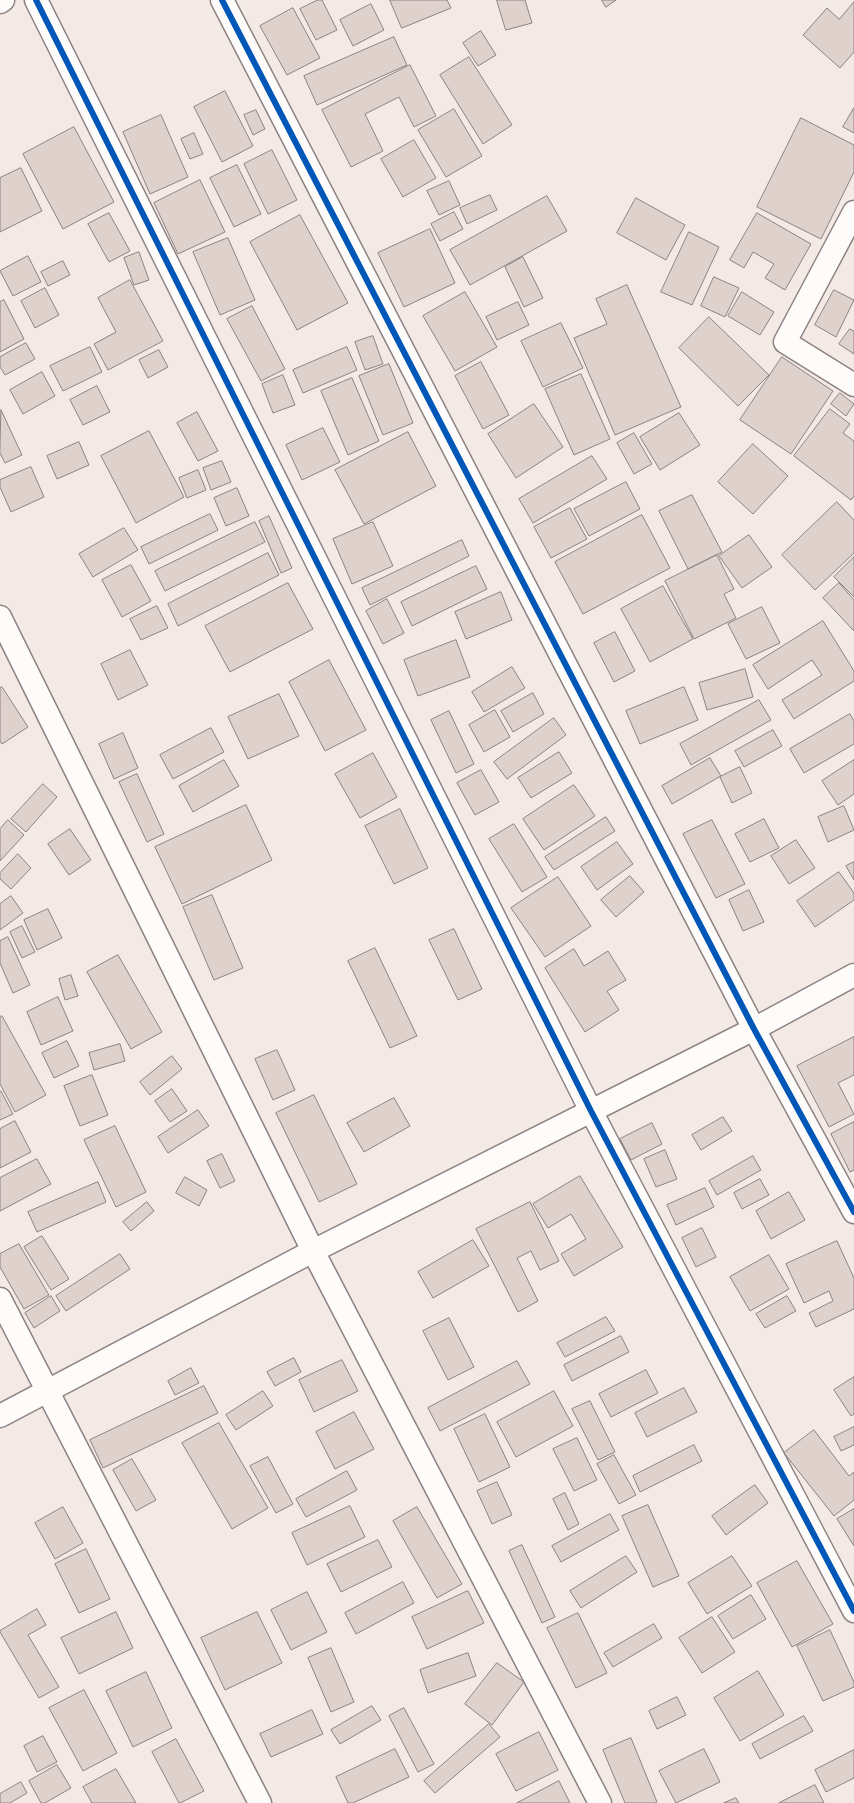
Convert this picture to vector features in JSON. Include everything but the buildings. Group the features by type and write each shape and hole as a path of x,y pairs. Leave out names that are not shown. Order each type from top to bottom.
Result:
{"street":[{"path":"36,0 591,1111 854,1611"},
{"path":"222,0 754,1029 854,1212"},
{"path":"854,212 785,342 854,385"},
{"path":"0,617 313,1251 600,1803"},
{"path":"0,1416 313,1251 754,1029 854,975"},
{"path":"0,1299 260,1803"}],"cycle path":[{"path":"36,0 591,1111 854,1611"},
{"path":"222,0 754,1029 854,1212"}]}
